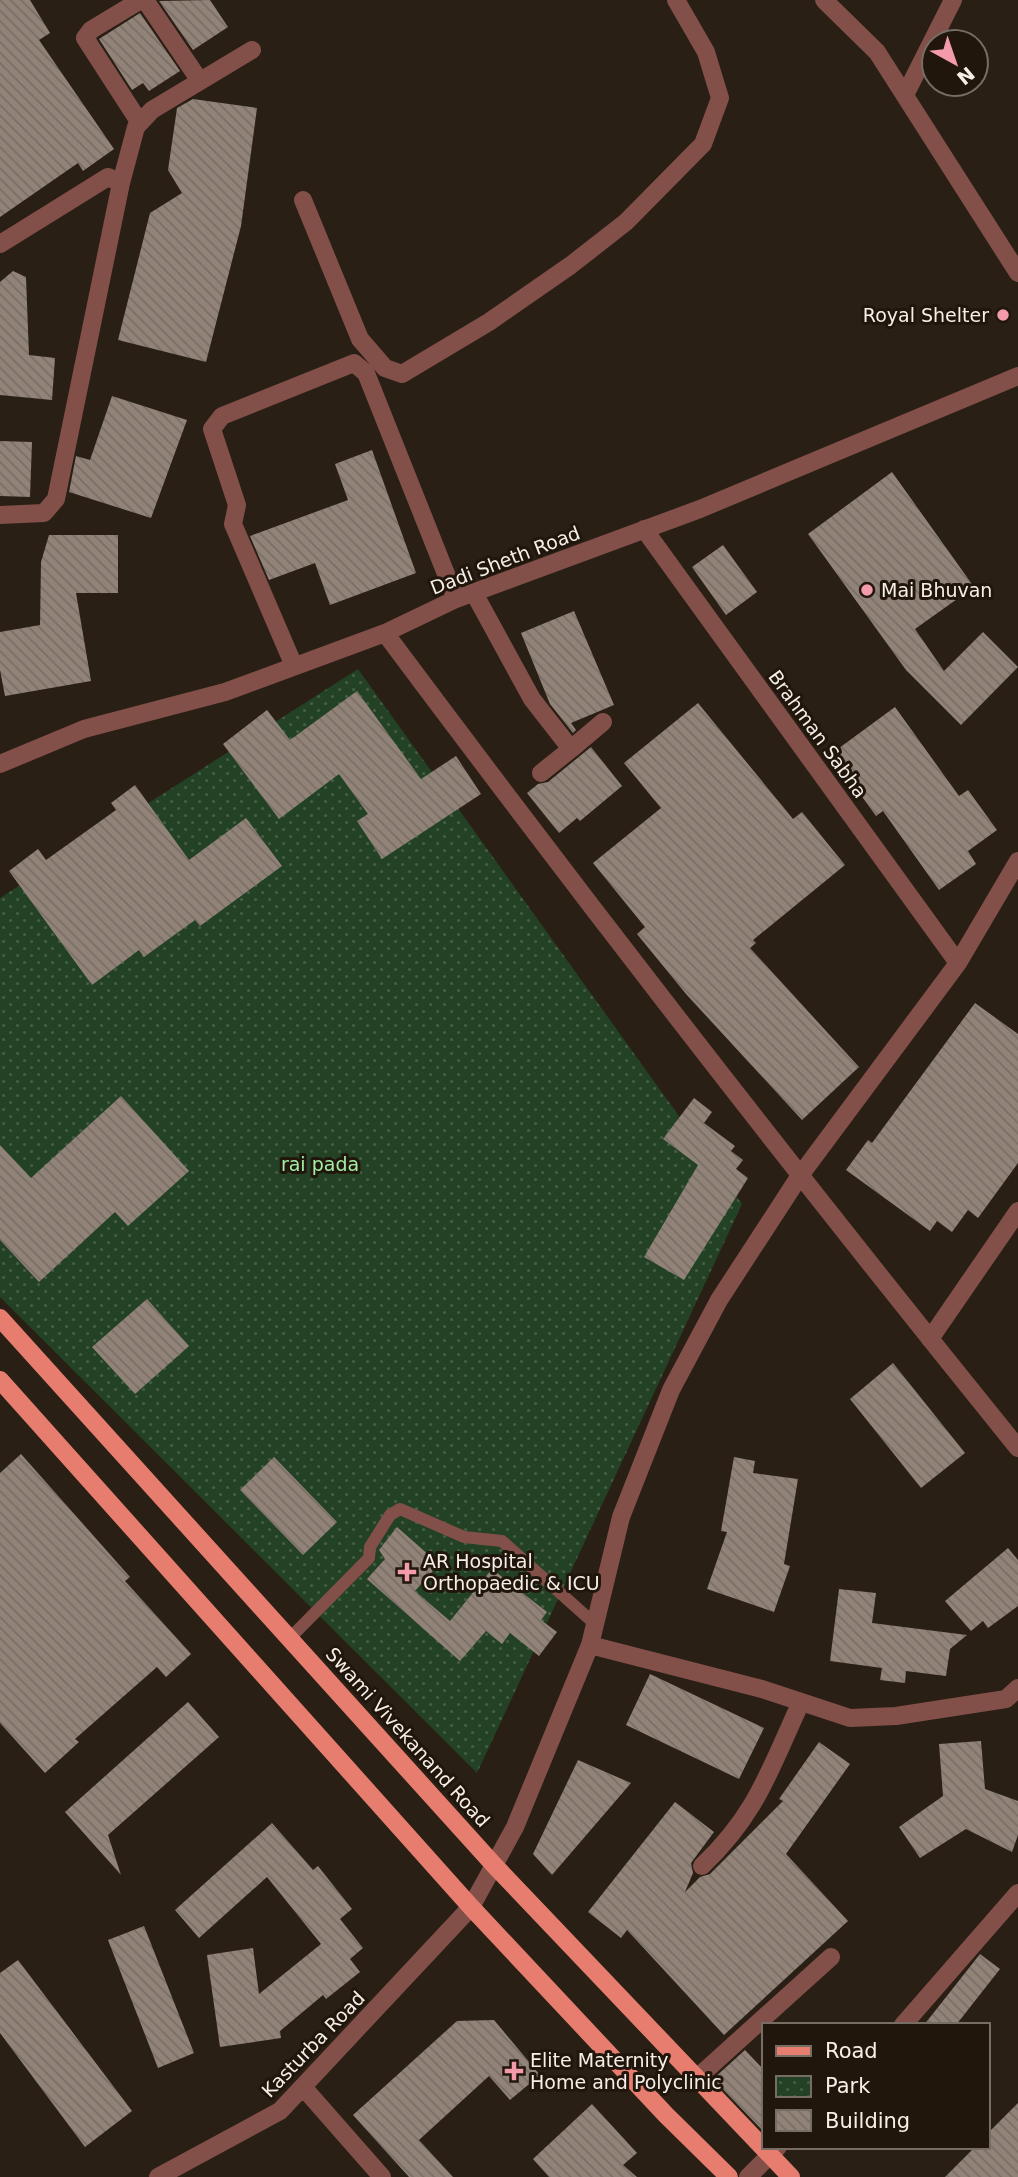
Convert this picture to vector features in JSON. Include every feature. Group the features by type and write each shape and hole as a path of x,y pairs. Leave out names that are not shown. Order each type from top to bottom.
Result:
{"main road":[{"name":"Swami Vivekanand Road","path":"0,1318 291,1637 494,1865 697,2078 762,2140"},
{"path":"0,1380 471,1907 666,2115 729,2177"},
{"name":"Swami Vivekanand Road","path":"774,2152 791,2177"}],"street":[{"path":"303,200 360,340 385,368 402,374 489,322 571,265 626,222 703,144 720,98 706,52 676,0"},
{"path":"824,0 877,52 1018,272"},
{"path":"905,95 953,0"},
{"path":"0,515 44,513 56,499 136,117 85,38 91,30 139,1 147,3 196,76"},
{"path":"136,117 152,110 196,76 252,50"},
{"path":"0,244 108,177 121,183"},
{"path":"294,666 233,524 237,505 212,429 222,416 354,363 366,373 456,599"},
{"name":"Dadi Sheth Road","path":"0,764 84,729 225,692 385,633 456,599 700,509 1018,376"},
{"name":"Brahman Sabha","path":"644,529 958,963"},
{"path":"474,593 531,699 571,749"},
{"path":"385,633 578,892 799,1177 1018,1448"},
{"path":"541,772 603,722"},
{"name":"Kasturba Road","path":"158,2177 280,2111 471,1907 515,1827 590,1645 621,1517 671,1391 719,1300 799,1177 958,963 1018,861"},
{"path":"930,1339 1018,1211"},
{"path":"590,1645 801,1702 850,1718 897,1716 1006,1699 1018,1688"},
{"path":"702,1866 738,1829 762,1791 801,1702"},
{"path":"905,2023 1018,1893"},
{"path":"697,2078 831,1957"},
{"path":"303,2087 382,2177"},
{"path":"748,2177 774,2152"}],"lane":[{"path":"291,1637 369,1558 370,1547 390,1515 400,1509 464,1537 502,1541 595,1624"}],"green space":[{"name":"rai pada","path":"358,669 742,1204 477,1773 0,1297 0,898"}],"building":[{"path":"0,0 30,0 50,33 39,40 114,149 83,171 78,163 0,217"},
{"path":"210,0 228,27 193,50 159,1"},
{"path":"140,13 180,71 149,91 143,83 132,90 99,39"},
{"path":"193,99 257,108 241,226 206,362 118,340 150,213 182,193 168,170 177,108"},
{"path":"13,271 26,277 29,355 55,358 52,400 0,395 0,282"},
{"path":"112,396 187,420 151,518 69,492 76,456 90,460"},
{"path":"0,441 32,442 30,497 0,496"},
{"path":"372,450 416,573 330,605 315,563 269,580 250,536 348,500 335,464"},
{"path":"892,472 974,587 915,629 944,671 983,632 1018,667 961,725 906,670 808,534"},
{"path":"49,535 118,535 118,593 76,593 91,681 5,696 0,670 0,632 40,625 41,562"},
{"path":"723,545 757,592 726,615 692,567"},
{"path":"574,611 614,705 571,723 576,730 573,733 550,704 521,633"},
{"path":"357,691 421,779 456,756 481,794 382,859 357,821 368,814 339,774 279,819 223,744 267,710 290,740"},
{"path":"698,703 793,819 802,812 845,865 753,940 756,943 750,948 859,1067 802,1120 686,994 637,934 645,927 593,863 661,808 624,763"},
{"path":"895,707 959,796 968,790 997,830 968,851 976,864 939,890 883,811 876,816 831,754"},
{"path":"591,747 622,786 580,821 577,818 559,833 527,793 538,784 548,782"},
{"path":"135,785 189,860 246,818 282,866 200,926 195,920 144,957 139,950 92,985 9,871 38,849 46,860 116,810 111,803"},
{"path":"975,1003 1018,1034 1018,1163 978,1218 968,1210 952,1232 937,1221 930,1231 846,1170 868,1140 872,1143"},
{"path":"121,1096 189,1171 128,1226 115,1212 39,1282 0,1240 0,1145 31,1178"},
{"path":"694,1098 712,1112 704,1123 735,1146 731,1151 743,1160 736,1169 748,1178 684,1280 644,1257 698,1165 663,1139"},
{"path":"147,1299 189,1346 135,1394 92,1347"},
{"path":"893,1363 965,1453 921,1488 850,1399"},
{"path":"21,1454 130,1577 125,1581 191,1654 166,1677 157,1667 75,1739 79,1742 45,1773 0,1723 0,1473"},
{"path":"274,1457 337,1522 303,1555 240,1490"},
{"path":"734,1457 755,1461 753,1473 798,1479 784,1564 790,1566 774,1612 707,1589 727,1532 721,1531"},
{"path":"397,1527 439,1564 415,1591 450,1621 492,1569 547,1612 541,1620 557,1632 539,1656 510,1633 502,1644 486,1631 460,1661 367,1579 385,1559 379,1550"},
{"path":"1008,1548 1018,1560 1018,1606 988,1628 983,1621 971,1631 945,1601"},
{"path":"839,1589 876,1593 872,1623 967,1635 950,1649 946,1676 906,1671 905,1683 880,1680 882,1668 830,1661"},
{"path":"650,1674 764,1728 739,1779 626,1725"},
{"path":"188,1702 219,1737 108,1835 121,1875 65,1812"},
{"path":"981,1741 985,1789 1018,1801 1018,1835 1012,1852 966,1829 920,1858 899,1827 943,1796 939,1744"},
{"path":"819,1742 850,1764 786,1854 848,1921 724,2035 627,1930 621,1938 588,1912 675,1802 714,1832 691,1863 693,1873 685,1892 700,1877 710,1874 783,1801 779,1799"},
{"path":"578,1760 631,1783 552,1875 533,1854"},
{"path":"272,1823 313,1870 318,1866 352,1909 340,1919 363,1948 350,1959 360,1972 326,1999 323,1995 280,2031 281,2038 220,2047 207,1955 253,1948 259,1994 321,1944 267,1877 199,1938 175,1910"},
{"path":"144,1926 194,2053 158,2068 108,1940"},
{"path":"980,1954 1000,1969 958,2023 926,2023"},
{"path":"18,1960 132,2111 85,2147 0,2033 0,1973"},
{"path":"494,2020 540,2075 510,2100 489,2076 419,2140 453,2177 409,2177 353,2115 457,2021"},
{"path":"745,2050 762,2068 762,2130 713,2079"},
{"path":"1018,2103 1018,2177 945,2177 973,2149 990,2149 990,2131"},
{"path":"592,2104 637,2153 623,2165 637,2177 549,2177 533,2159"}],"place":[{"name":"Royal Shelter","path":"1003,315"},
{"name":"Mai Bhuvan","path":"867,590"},
{"name":"AR Hospital Orthopaedic & ICU","path":"407,1572"},
{"name":"Elite Maternity Home and Polyclinic","path":"514,2071"}]}
